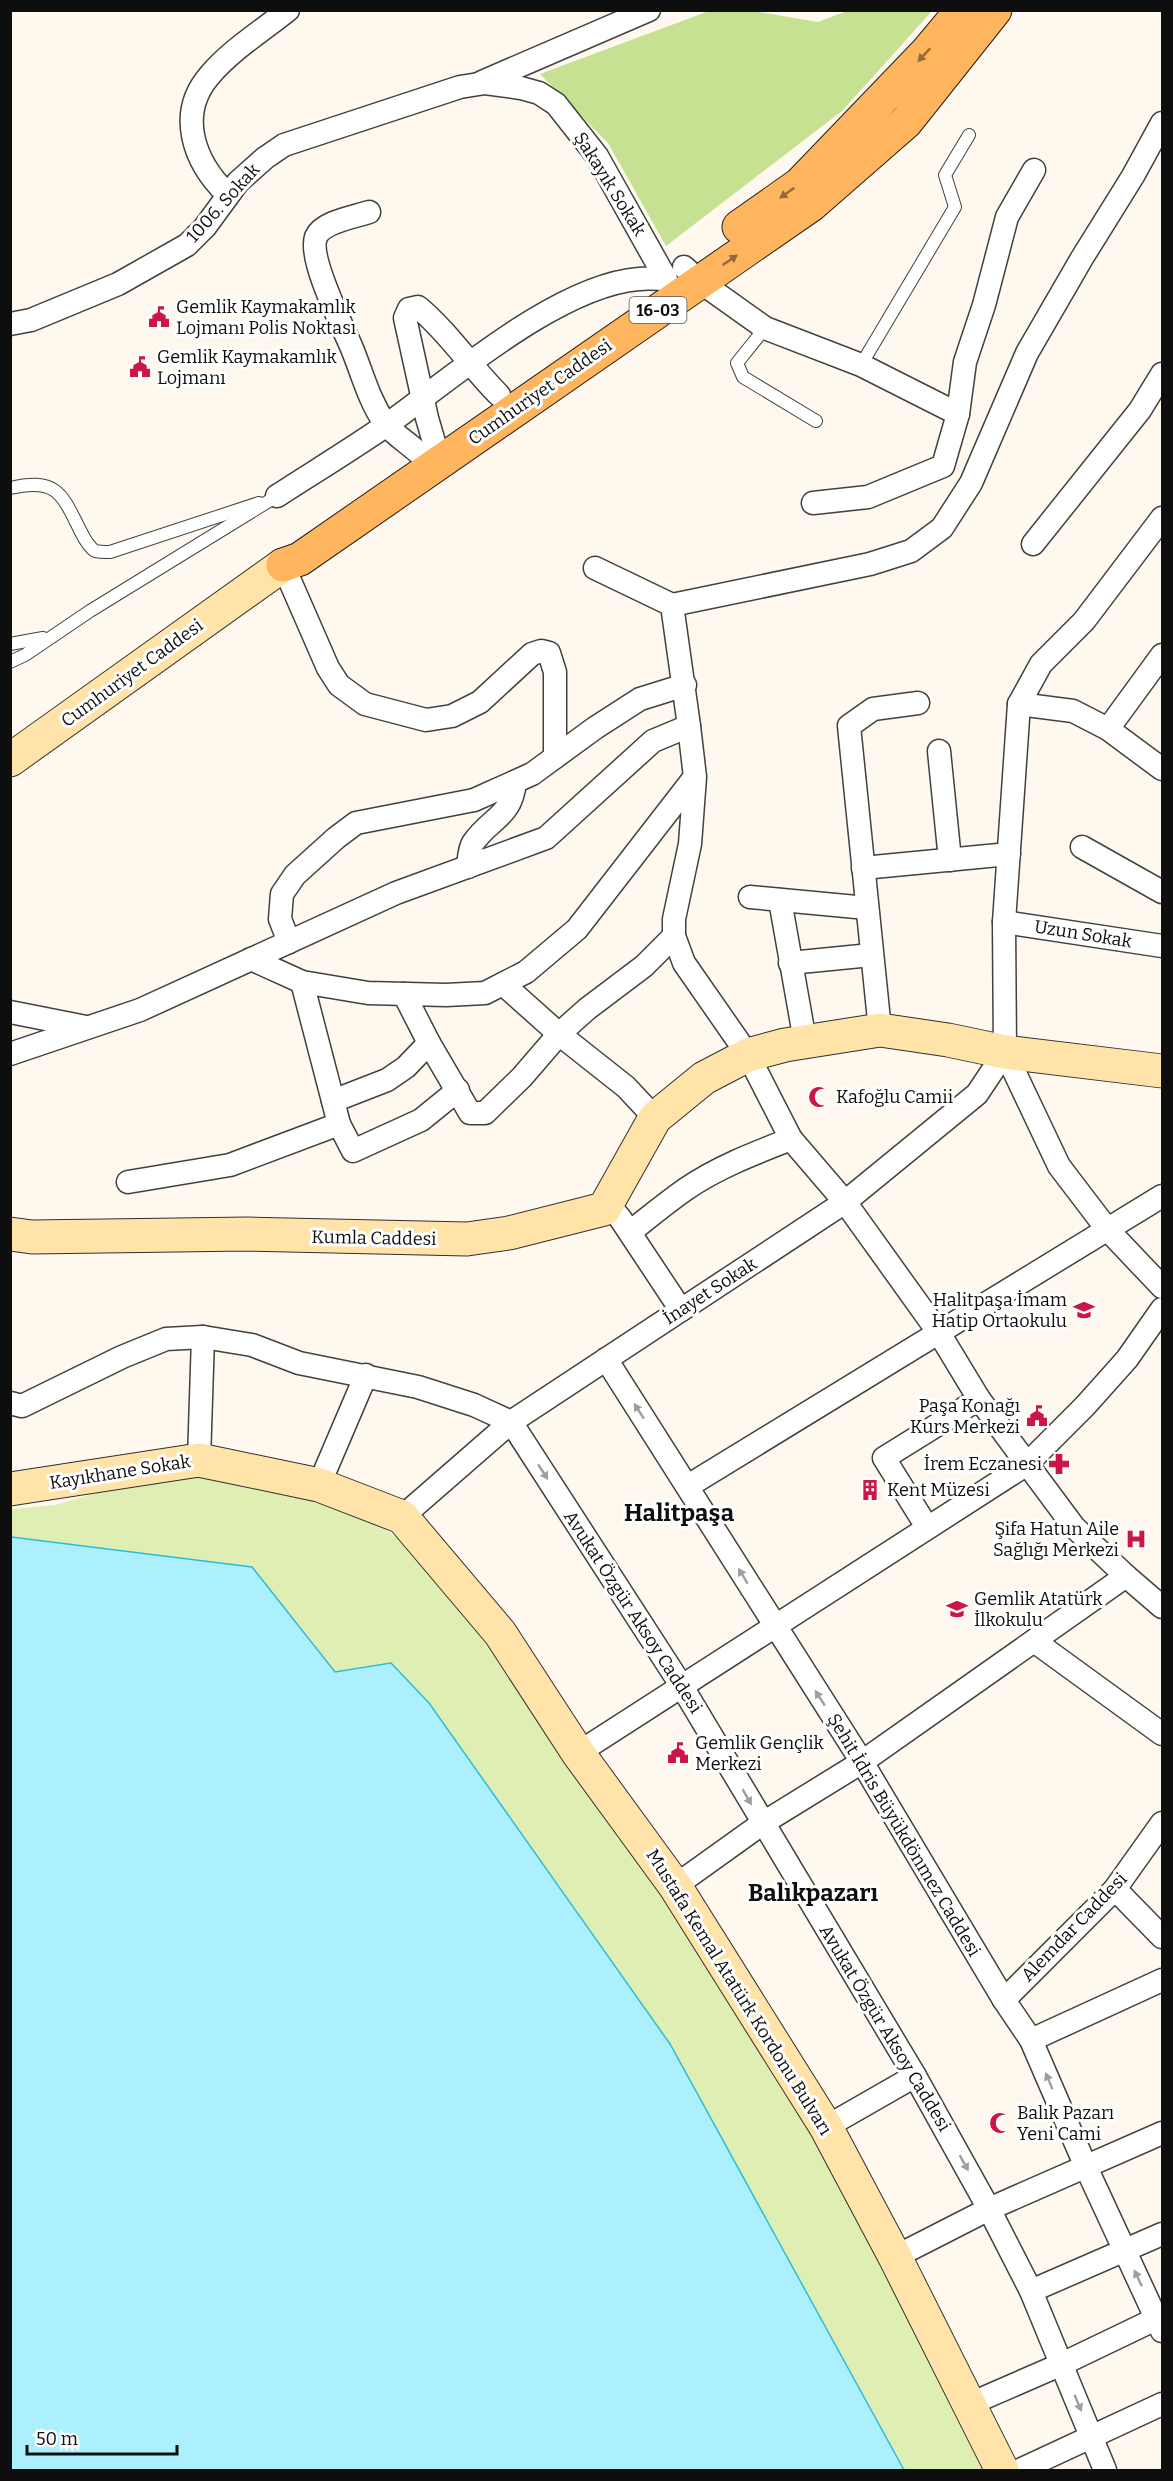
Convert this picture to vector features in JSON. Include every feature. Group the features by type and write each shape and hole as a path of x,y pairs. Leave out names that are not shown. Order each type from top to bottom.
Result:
{"main road":[{"name":"Cumhuriyet Caddesi","path":"283,566 300,559 683,276 800,184 926,53 962,10"},
{"name":"Cumhuriyet Caddesi","path":"283,566 298,546 426,447 499,395 683,276 811,205 906,122 995,10"},
{"path":"906,122 952,82 1016,10"}],"street":[{"path":"228,194 209,174 197,152 192,123 197,94 210,75 233,53 288,10"},
{"path":"475,85 649,10"},
{"name":"Şakayık Sokak","path":"475,85 485,83 521,88 539,93 556,104 597,156 683,276"},
{"name":"1006. Sokak","path":"10,324 31,320 118,284 188,245 250,170 284,145 417,100 475,85"},
{"path":"595,568 672,605 870,564 911,550 942,528 971,483 1027,353 1133,176 1162,123"},
{"path":"943,466 958,414 965,362 984,305 1007,217 1034,170"},
{"path":"369,212 324,228 316,235 314,247 334,310 352,346 372,402 386,425 426,447"},
{"path":"277,496 386,425 469,363 541,316 583,295 638,279 683,276 765,328 861,365 958,414"},
{"path":"426,447 423,398 405,318 409,309 418,307 449,335 469,363 499,395"},
{"path":"1033,544 1140,410 1162,374"},
{"path":"943,466 971,483"},
{"path":"813,503 868,497 943,466"},
{"path":"1162,518 1084,621 1041,664 1019,704 1004,922 1005,1052 1059,1166 1107,1229 1162,1287"},
{"path":"283,566 328,668 339,684 365,704 426,720 452,716 480,702 532,654 542,651 549,653 555,672 555,757"},
{"name":"Cumhuriyet Caddesi","path":"10,760 283,566"},
{"path":"672,605 685,685 695,777 690,844 674,919 674,936 684,963 748,1055 791,1139 845,1202 939,1333 979,1399 1027,1464 1074,1527 1162,1606"},
{"path":"1108,729 1160,664"},
{"path":"289,942 280,919 282,894 295,875 356,823 474,800 532,774 595,728 640,699 685,685"},
{"path":"880,1030 849,726 873,709 918,703"},
{"path":"1019,704 1073,711 1108,729 1162,769"},
{"path":"10,1054 140,1010 396,893 546,838 653,741 689,726"},
{"path":"939,751 950,860"},
{"path":"250,959 302,982 368,993 485,993 526,972 577,929 695,777"},
{"path":"468,867 471,845 507,810 514,794 515,782"},
{"path":"1082,847 1162,892"},
{"path":"863,868 1009,854"},
{"path":"750,897 867,908"},
{"path":"780,900 805,1041"},
{"name":"Uzun Sokak","path":"1004,922 1161,942"},
{"path":"404,994 429,1043 470,1113 485,1113 522,1077 559,1034 587,1009 644,966 674,936"},
{"path":"790,963 871,955"},
{"path":"302,982 339,1124 353,1151 421,1119 458,1090"},
{"path":"503,984 559,1034 626,1087 655,1118"},
{"path":"10,1012 88,1028"},
{"path":"681,1310 630,1232 613,1210 604,1209 655,1118 704,1078 748,1055 805,1041 880,1030 948,1040 1005,1052 1162,1071"},
{"path":"333,1101 387,1080 406,1067 429,1043"},
{"name":"İnayet Sokak","path":"402,1517 511,1422 845,1202 976,1094 1005,1052"},
{"path":"128,1182 230,1165 339,1124"},
{"path":"630,1232 686,1189 720,1169 791,1139"},
{"path":"688,1486 1162,1196"},
{"name":"Kumla Caddesi","path":"10,1234 32,1237 248,1234 467,1239 509,1233 604,1209"},
{"path":"578,1753 1027,1464 1085,1406 1127,1359 1162,1309"},
{"path":"199,1460 202,1337"},
{"path":"10,1402 22,1406 122,1357 166,1339 202,1337 252,1345 299,1364 366,1375 418,1387 474,1405 511,1422"},
{"name":"Şehit İdris Büyükdönmez Caddesi","path":"606,1359 862,1762 1004,2000 1031,2040 1125,2251 1161,2322"},
{"path":"319,1485 366,1375"},
{"path":"927,1527 884,1458 979,1399"},
{"name":"Avukat Özgür Aksoy Caddesi","path":"511,1422 681,1685 915,2076 1031,2290 1106,2470"},
{"name":"Kayıkhane Sokak","path":"10,1489 199,1460 319,1485 402,1517"},
{"name":"Mustafa Kemal Atatürk Kordonu Bulvarı","path":"402,1517 500,1633 578,1753 675,1886 826,2127 895,2256 1002,2470"},
{"path":"675,1886 763,1823 862,1762 1126,1576"},
{"path":"1034,1641 1162,1734"},
{"name":"Alemdar Caddesi","path":"1004,2000 1115,1888 1162,1823"},
{"path":"1115,1888 1162,1937"},
{"path":"1031,2040 1162,1980"},
{"path":"826,2127 915,2076"},
{"path":"895,2256 989,2209 1162,2133"},
{"path":"1031,2290 1162,2234"},
{"path":"970,2404 1161,2322"},
{"path":"1020,2470 1162,2404"}],"lane":[{"path":"861,365 955,207 945,175 969,135"},
{"path":"765,328 737,363 743,377 816,421"},
{"path":"10,488 26,484 44,484 58,493 69,507 86,541 95,550 110,552 277,496"},
{"path":"10,662 277,496"},
{"path":"10,644 32,642 56,635"}],"green space":[{"path":"709,11 753,11 818,22 847,11 932,11 842,111 666,246 608,143 540,74"},
{"path":"170,1472 211,1475 319,1497 371,1519 419,1554 500,1648 813,2103 984,2470 904,2470 670,2044 429,1703 335,1672 252,1567 11,1537 11,1509 55,1505"}],"water":[{"path":"11,1537 252,1567 335,1672 391,1663 429,1703 670,2044 904,2470 11,2470"}],"place":[{"name":"Gemlik Kaymakamlık Lojmanı Polis Noktası","path":"159,317"},
{"name":"Gemlik Kaymakamlık Lojmanı","path":"140,367"},
{"name":"Kafoğlu Camii","path":"819,1097"},
{"name":"Halitpaşa İmam Hatip Ortaokulu","path":"1084,1310"},
{"name":"Paşa Konağı Kurs Merkezi","path":"1037,1416"},
{"name":"İrem Eczanesi","path":"1059,1464"},
{"name":"Kent Müzesi","path":"870,1490"},
{"name":"Şifa Hatun Aile Sağlığı Merkezi","path":"1136,1539"},
{"name":"Gemlik Atatürk İlkokulu","path":"957,1609"},
{"name":"Gemlik Gençlik Merkezi","path":"678,1753"},
{"name":"Balık Pazarı Yeni Cami","path":"1000,2123"}],"district":[{"name":"Halitpaşa","path":"679,1513"},
{"name":"Balıkpazarı","path":"813,1893"}]}
